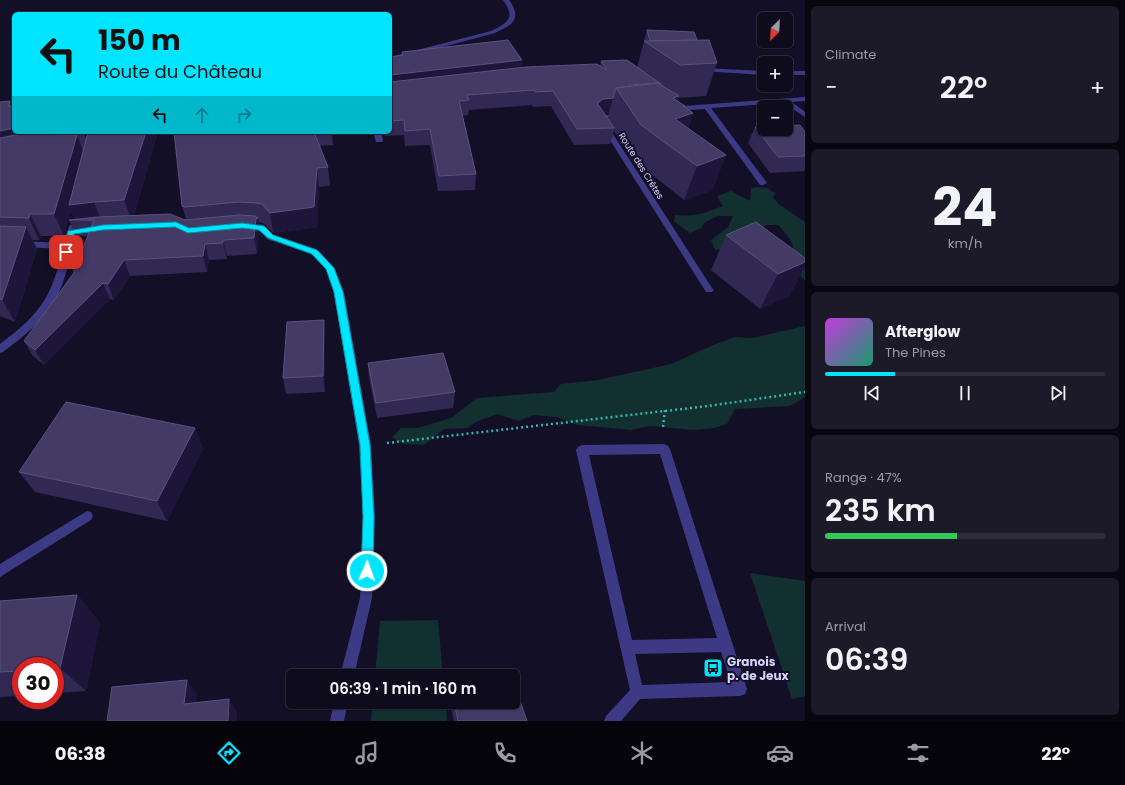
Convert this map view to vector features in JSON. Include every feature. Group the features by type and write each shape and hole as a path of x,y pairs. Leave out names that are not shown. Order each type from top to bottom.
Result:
{"street":[{"path":"392,58 493,32 508,25 513,16 512,8 506,0"},
{"path":"693,69 757,73"},
{"path":"793,73 805,73"},
{"path":"786,100 805,99"},
{"path":"662,110 675,106 707,106 757,102"},
{"path":"707,106 763,183"},
{"path":"793,106 805,115"},
{"name":"Route des Crêtes","path":"630,114 600,118 709,290"},
{"path":"378,134 379,140"},
{"path":"0,349 34,321 48,303 61,273 75,216"},
{"path":"242,226 261,228 270,237 314,252 330,268 338,292 365,445 369,517 366,598 349,669"},
{"path":"71,232 96,229"},
{"path":"0,243 67,246"},
{"path":"611,721 637,692 740,689 664,449 582,450 637,692"},
{"path":"0,570 87,516"},
{"path":"627,647 726,645"},
{"path":"337,721 339,709"}],"path":[{"path":"365,445 708,406 805,392"}],"green space":[{"path":"751,188 767,188 775,193 773,198 780,205 805,222 805,281 789,264 793,251 792,243 778,225 766,225 731,248 715,250 711,240 728,227 733,216 718,216 705,222 701,228 690,233 674,221 675,215 700,214 723,206 717,196 731,191 750,201"},
{"path":"805,326 805,397 790,406 735,409 727,424 715,428 694,430 650,426 631,430 577,425 557,417 533,415 519,421 497,414 478,421 467,428 444,429 424,445 403,444 392,437 401,428 418,428 451,418 477,398 554,392 561,384 598,380 671,364 735,337 752,338"},
{"path":"750,573 805,581 805,696 792,699"},
{"path":"438,620 442,669 376,669 380,621"},
{"path":"372,709 446,709 447,721 371,721"}],"building":[{"path":"647,30 694,32 697,40 650,41"},
{"path":"508,40 522,60 392,75 392,57 403,55 402,52"},
{"path":"709,40 717,63 680,65 644,41"},
{"path":"627,60 661,84 629,85 630,86 616,88 613,98 603,99 599,102 598,104 614,128 577,129 553,91 535,92 534,90 467,95 469,100 459,101 476,174 439,176 430,129 405,131 404,120 392,121 392,82 526,67 597,64 607,70 601,61"},
{"path":"658,83 679,96 673,98 693,113 675,119 726,155 697,166 641,125 616,88"},
{"path":"10,101 9,106 12,106 12,128 0,131 0,102"},
{"path":"800,125 805,132 805,156 778,157 762,136 793,136 793,126"},
{"path":"20,134 77,135 54,214 30,214 29,218 0,217 0,138"},
{"path":"90,134 145,134 124,200 69,205 87,136"},
{"path":"174,134 315,134 328,167 317,168 314,207 270,213 262,204 257,203 238,202 185,207 182,206"},
{"path":"170,214 185,220 239,215 255,216 258,218 256,219 254,238 223,240 223,243 205,244 203,256 124,260 108,284 103,283 35,350 24,341 73,274 94,220 69,220 97,217"},
{"path":"756,222 805,258 805,262 778,274 726,235"},
{"path":"0,226 26,227 2,300 0,299"},
{"path":"324,320 323,376 283,378 287,322"},
{"path":"443,353 455,392 376,403 368,363"},
{"path":"66,402 195,428 157,501 19,472"},
{"path":"77,595 63,657 12,657 12,671 0,672 0,601"},
{"path":"187,680 184,704 229,699 228,721 107,721 112,687"},
{"path":"520,701 527,721 458,721 455,709 520,709"}],"place":[{"name":"Granois p. de Jeux","path":"713,668"}],"route":[{"path":"66,252 71,232 130,226 176,225 188,231 242,226 261,228 267,232 270,237 314,252 330,268 338,292 365,445 369,517 367,571"}]}
